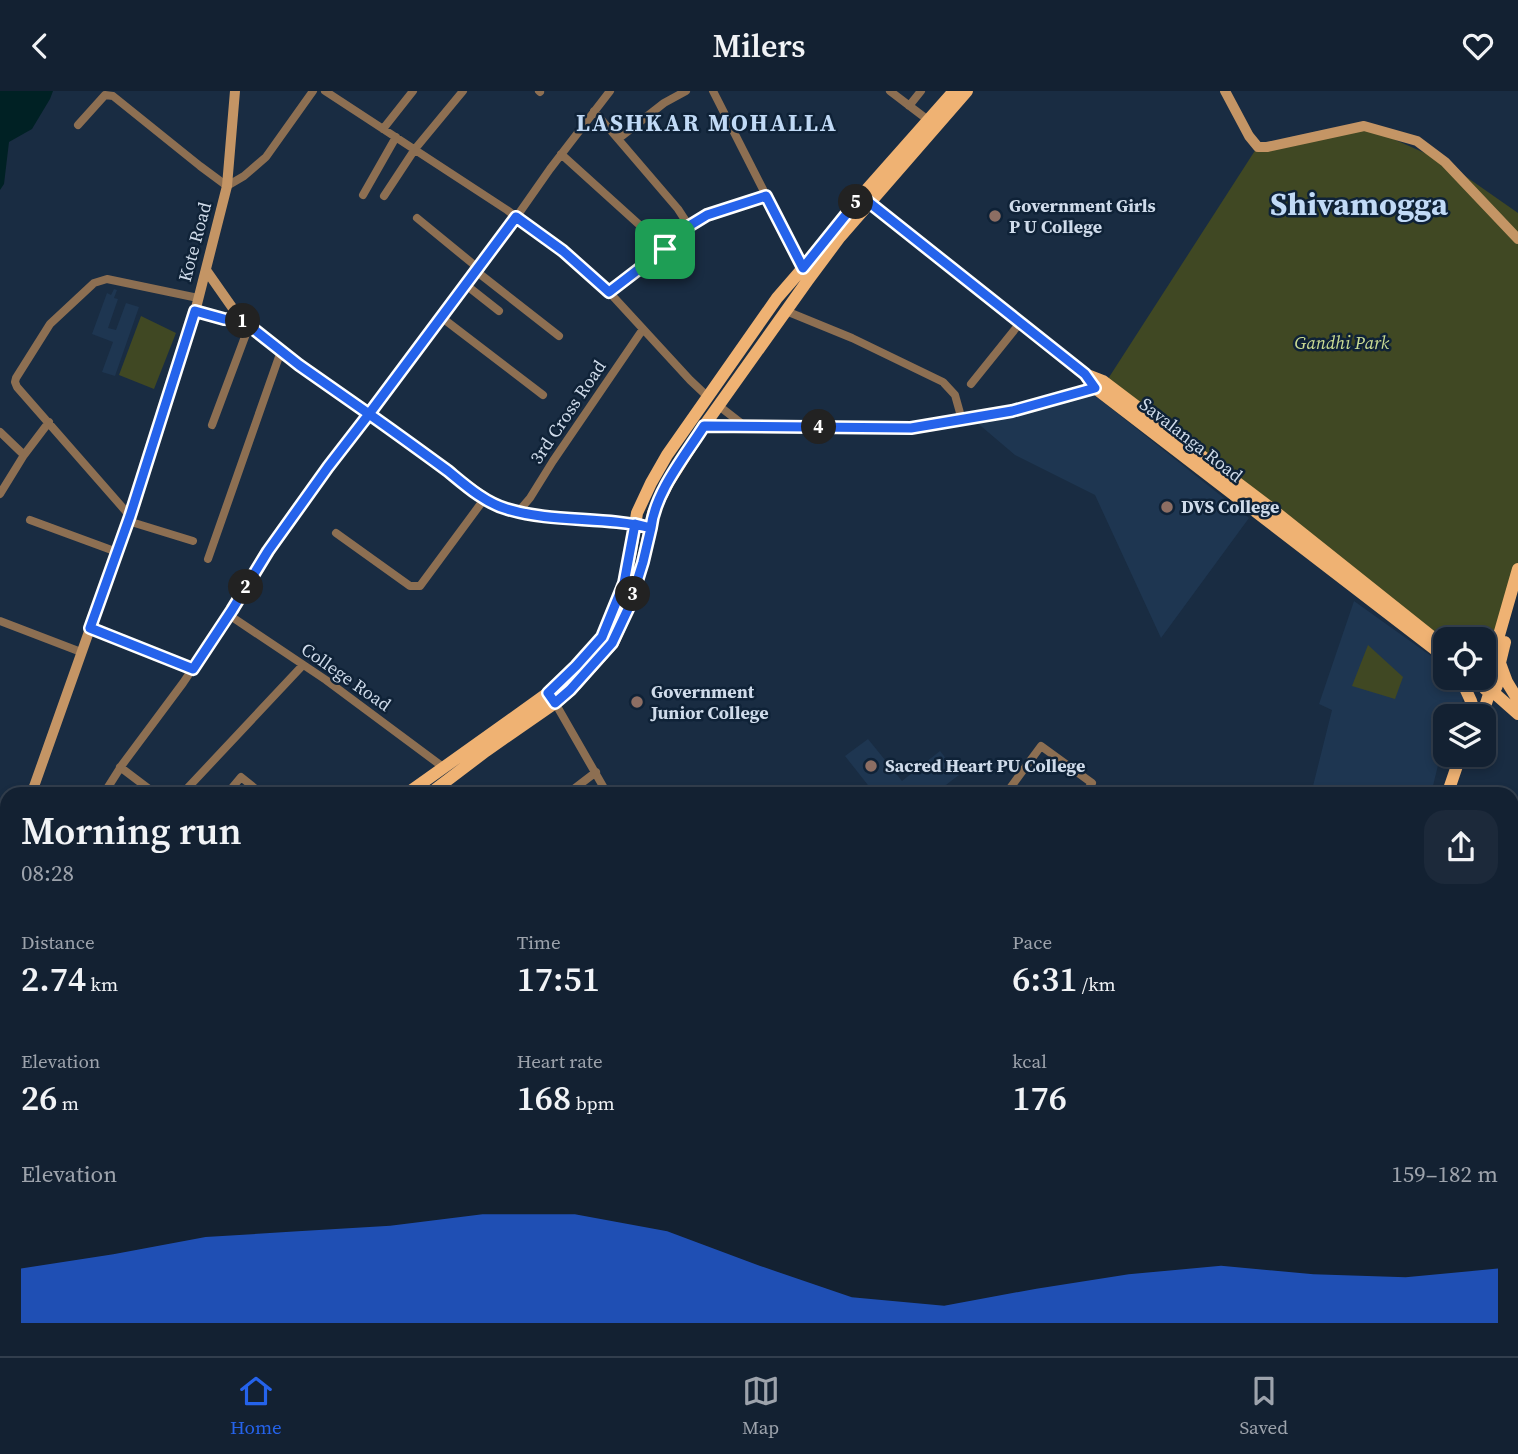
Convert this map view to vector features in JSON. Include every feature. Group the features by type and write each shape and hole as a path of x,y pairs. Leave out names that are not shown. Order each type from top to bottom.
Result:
{"main road":[{"path":"416,787 552,698 570,690 612,643 629,607 643,562 653,513 668,483 704,426 866,199 954,91"},
{"path":"439,787 552,698 602,637 624,583 637,513 667,455 777,298 967,91"},
{"name":"Savalanga Road","path":"866,199 1433,648"},
{"name":"Savalanga Road","path":"1099,385 1268,506 1433,638"},
{"path":"1496,647 1517,579"},
{"path":"1496,662 1518,701"},
{"path":"1496,688 1518,701"},
{"path":"1494,690 1518,714"},
{"path":"1450,787 1457,767"},
{"path":"1458,787 1465,767"}],"street":[{"name":"Kote Road","path":"34,787 129,518 195,311 227,186 235,91"},
{"path":"78,125 105,96 110,95 227,186 244,176 266,157 313,91"},
{"path":"325,91 563,251 609,292 708,397"},
{"path":"383,129 413,91"},
{"path":"384,196 415,149 463,91"},
{"path":"108,787 193,669 268,551 328,467 610,91"},
{"path":"618,139 664,103 686,91"},
{"path":"890,91 928,120"},
{"path":"909,106 921,91"},
{"path":"1226,91 1249,136 1258,147 1364,126 1417,141 1445,162 1517,238"},
{"path":"716,92 803,268"},
{"path":"594,111 678,209 689,226"},
{"path":"363,195 396,137"},
{"path":"561,154 665,249"},
{"path":"609,292 665,249 689,226 707,215 766,196"},
{"path":"417,218 559,336"},
{"path":"206,270 245,323 485,498 505,509 518,512 604,520 651,528"},
{"path":"193,541 129,518 15,382 50,324 94,283 107,279 198,297"},
{"path":"466,285 499,311"},
{"path":"195,311 245,323"},
{"path":"786,311 852,338 943,382 955,395 962,420"},
{"path":"441,317 542,395"},
{"path":"212,425 245,323"},
{"path":"971,384 1020,323"},
{"name":"3rd Cross Road","path":"518,512 643,329"},
{"path":"208,559 281,351"},
{"path":"704,426 911,428 1012,411 1099,385"},
{"path":"719,406 746,427"},
{"path":"0,494 49,422"},
{"path":"0,432 24,456"},
{"path":"336,533 410,586 417,587 485,498"},
{"path":"30,520 117,552"},
{"name":"College Road","path":"229,615 337,688 443,767"},
{"path":"0,621 81,652"},
{"path":"90,628 193,669"},
{"path":"189,787 303,665"},
{"path":"552,698 605,787"},
{"path":"1011,787 1041,746 1092,783 1089,787"},
{"path":"120,767 146,787"},
{"path":"576,787 596,772"},
{"path":"233,787 241,777 253,787"}],"shaded area":[{"path":"0,91 53,91 32,129 9,142 4,184 0,190"},
{"path":"114,289 117,290 114,298 118,299 108,328 116,330 126,303 139,307 115,376 102,372 113,342 92,334 107,293 111,295"},
{"name":"DVS College","path":"1088,390 1249,518 1161,638 1095,495 1015,455 975,421"},
{"path":"1354,601 1433,657 1433,690 1465,690 1462,704 1433,704 1433,767 1438,767 1433,787 1313,787 1332,710 1319,704"},
{"name":"Sacred Heart PU College","path":"868,739 902,781 940,751 959,775 943,787 869,787 845,756"}],"green space":[{"name":"Gandhi Park","path":"1364,126 1445,162 1518,213 1518,566 1496,633 1496,627 1433,627 1433,639 1106,382 1256,149"},
{"path":"141,316 176,333 154,389 119,375"},
{"path":"1368,645 1403,677 1395,699 1352,686"}],"place":[{"name":"Government Girls P U College","path":"995,216"},
{"name":"DVS College","path":"1167,507"},
{"name":"Government Junior College","path":"637,702"},
{"name":"Sacred Heart PU College","path":"871,766"}],"district":[{"name":"LASHKAR MOHALLA","path":"707,123"},
{"name":"Shivamogga","path":"1359,204"}],"route":[{"path":"665,249 609,292 563,251 516,217 369,414 299,365 242,320 224,319 195,311 130,516 90,628 193,669 268,551 369,414 489,501 505,509 534,515 604,520 635,524 651,528 629,607 612,643 555,703 548,693 602,637 624,583 635,524 651,528 653,513 668,483 704,426 911,428 1012,411 1095,388 1085,374 861,196 803,268 766,196 707,215 689,226 665,249"}]}
